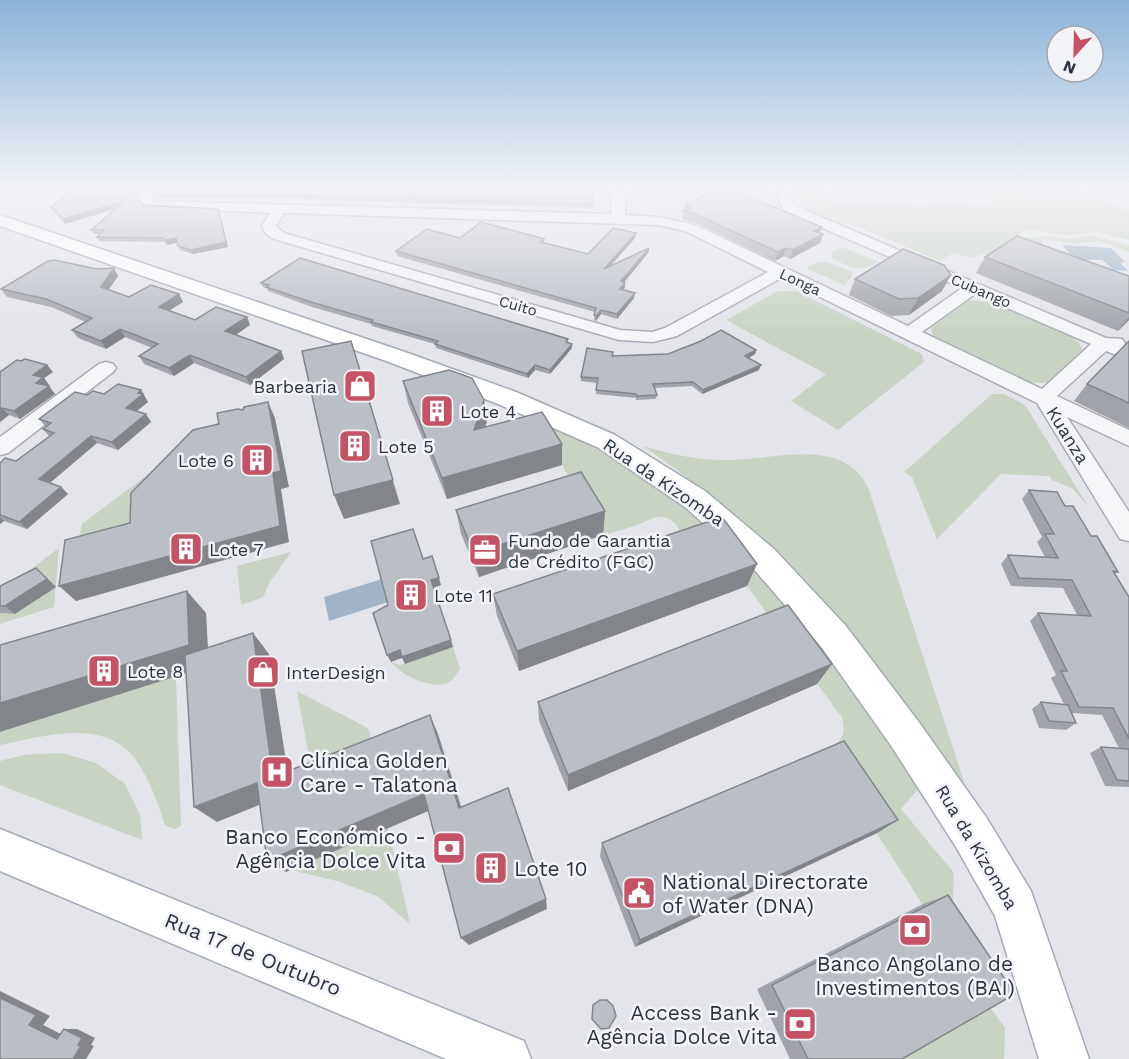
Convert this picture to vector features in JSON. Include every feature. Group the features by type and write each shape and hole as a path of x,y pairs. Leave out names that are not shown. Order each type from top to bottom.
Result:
{"main road":[{"name":"Rua da Kizomba","path":"45,235 397,357 507,398 606,441 695,499 763,558 798,594 834,637 905,734 971,832 1015,907 1064,1059"},
{"name":"Rua 17 de Outubro","path":"0,850 506,1059"},
{"path":"1046,1003 1047,1059"}],"street":[{"name":"Cuito","path":"278,235 619,335 645,337 670,332 780,272"},
{"name":"Longa","path":"705,235 1129,439"},
{"name":"Cubango","path":"851,235 1129,354"},
{"path":"909,333 973,288"},
{"path":"1103,343 1129,344"},
{"name":"Kuanza","path":"1103,343 1044,398 1129,532"},
{"path":"0,448 106,368"}],"green space":[{"path":"879,235 1019,235 1018,238 1007,241 1019,243 1022,238 1045,236 1067,239 1094,236 1129,245 1129,252 1100,241 1071,244 1045,239 1041,242 1047,250 995,261 981,253 973,258 953,253 940,261"},
{"path":"1110,235 1129,235 1129,240"},
{"path":"842,247 878,262 866,268 856,268 833,259 832,253"},
{"path":"817,262 827,262 852,272 852,276 844,285 806,268"},
{"path":"778,291 796,291 922,354 924,362 838,430 791,401 826,374 726,320"},
{"path":"969,300 992,303 1068,335 1078,342 1082,350 1063,372 1048,382 1024,381 994,369 941,342 933,335 931,328"},
{"path":"992,394 1004,394 1025,405 1088,506 1073,489 1052,480 1049,476 1001,474 937,539 912,477 904,472"},
{"path":"226,416 202,509 78,543 82,524"},
{"path":"559,430 618,462 678,502 734,548 759,572 818,641 919,788 901,809 954,873 951,948 823,751 834,746 841,739 844,730 842,718 715,541 681,535 677,525 661,517 603,535 544,434"},
{"path":"643,446 683,456 714,460 805,454 825,456 843,462 858,473 869,490 977,822 882,677 841,622 818,596 778,554 735,516"},
{"path":"59,548 54,607 0,624 0,610 4,614 21,611 55,587 45,576 0,592"},
{"path":"291,552 270,582 263,597 241,605 237,566"},
{"path":"453,647 460,669 451,681 441,685 416,680 391,662 400,665"},
{"path":"176,676 181,826 174,829 165,825 152,788 138,762 119,744 87,733 69,733 0,745 0,732"},
{"path":"297,691 368,728 371,738 310,762"},
{"path":"63,753 96,763 125,784 140,814 142,840 0,785 0,761 23,755"},
{"path":"388,828 410,924 377,896 337,881 291,870"},
{"path":"983,997 1005,1028 1004,1059 873,1059"}],"water":[{"path":"1062,245 1111,248 1125,262 1120,263 1128,271 1114,270 1102,260 1075,260"},
{"path":"382,579 388,602 329,621 324,597"}],"building":[{"path":"224,235 226,242 191,250 178,246 176,238 165,240 164,238 97,237"},
{"path":"418,235 451,235 460,238 463,235 531,235 544,239 541,242 588,254 606,235 634,235 604,269 649,248 621,281 625,283 620,289 635,293 617,314 601,310 596,316 594,315 596,308 396,251"},
{"path":"742,235 820,235 793,250 786,248 778,252"},
{"path":"1017,236 1129,276 1129,313 985,257"},
{"path":"903,249 944,265 951,275 918,298 899,299 855,279"},
{"path":"300,258 568,339 566,342 572,344 550,370 535,365 527,374 435,344 438,341 371,322 373,320 311,302 266,287 269,285 261,283"},
{"path":"54,260 97,269 114,268 101,287 129,297 151,285 179,294 159,307 195,320 216,307 247,317 225,331 281,351 246,377 190,355 169,368 139,356 158,344 120,329 101,341 72,330 92,318 46,299 1,289 48,261"},
{"path":"721,330 756,350 745,356 761,365 703,390 693,382 653,384 657,395 637,396 636,394 596,390 598,378 581,377 587,348 613,352 612,356 668,354"},
{"name":"Lote 5","path":"351,341 393,480 334,495 302,351"},
{"path":"1129,341 1129,403 1087,384"},
{"path":"25,359 47,365 33,375 43,377 36,383 49,386 14,411 0,409 0,372 17,360"},
{"path":"449,370 472,378 484,400 474,430 542,412 562,444 442,478 403,381"},
{"path":"118,384 141,390 138,393 143,394 126,408 146,414 112,442 91,436 39,479 61,487 19,522 0,515 0,463 5,458 16,461 54,433 43,429 51,423 39,419 75,392 87,395 93,391 104,394"},
{"path":"268,402 281,471 273,473 280,526 59,586 65,540 130,523 131,493 193,430 219,424 217,413 243,410 244,407"},
{"path":"581,472 605,511 474,553 456,510"},
{"path":"1029,490 1057,492 1065,506 1073,506 1091,536 1097,536 1118,572 1113,571 1129,597 1129,739 1113,708 1079,707 1061,671 1067,671 1038,613 1091,616 1072,580 1019,578 1008,555 1058,558 1045,534 1054,534"},
{"path":"722,517 757,564 517,651 493,594"},
{"name":"Lote 11","path":"413,529 423,559 432,556 439,578 431,580 451,640 402,657 400,650 387,655 373,613 388,605 371,541"},
{"path":"36,568 47,579 5,606 0,606 0,586"},
{"path":"187,591 189,645 0,703 0,645"},
{"path":"788,605 832,664 568,775 538,702"},
{"path":"253,633 273,777 430,715 459,808 508,788 546,899 461,938 424,794 267,861 257,783 194,807 185,655"},
{"path":"1041,702 1068,705 1076,723 1049,721"},
{"path":"844,741 898,820 640,940 602,843"},
{"path":"1101,747 1129,749 1129,781 1117,780"},
{"path":"948,895 1015,994 902,1059 808,1059 772,985"},
{"path":"0,998 36,1015 29,1025 57,1039 64,1029 82,1038 78,1045 81,1046 73,1059 0,1059"},
{"path":"600,1000 607,1000 613,1006 616,1016 609,1028 601,1029 592,1019 593,1005"}],"place":[{"name":"Barbearia","path":"360,386"},
{"name":"Lote 4","path":"437,411"},
{"name":"Lote 5","path":"355,446"},
{"name":"Lote 6","path":"257,460"},
{"name":"Lote 7","path":"186,549"},
{"name":"Fundo de Garantia de Crédito (FGC)","path":"485,550"},
{"name":"Lote 11","path":"411,595"},
{"name":"Lote 8","path":"104,671"},
{"name":"InterDesign","path":"263,672"},
{"name":"Clínica Golden Care - Talatona","path":"277,772"},
{"name":"Banco Económico - Agência Dolce Vita","path":"449,848"},
{"name":"Lote 10","path":"491,868"},
{"name":"National Directorate of Water (DNA)","path":"639,893"},
{"name":"Banco Angolano de Investimentos (BAI)","path":"915,930"},
{"name":"Access Bank - Agência Dolce Vita","path":"800,1024"}]}
